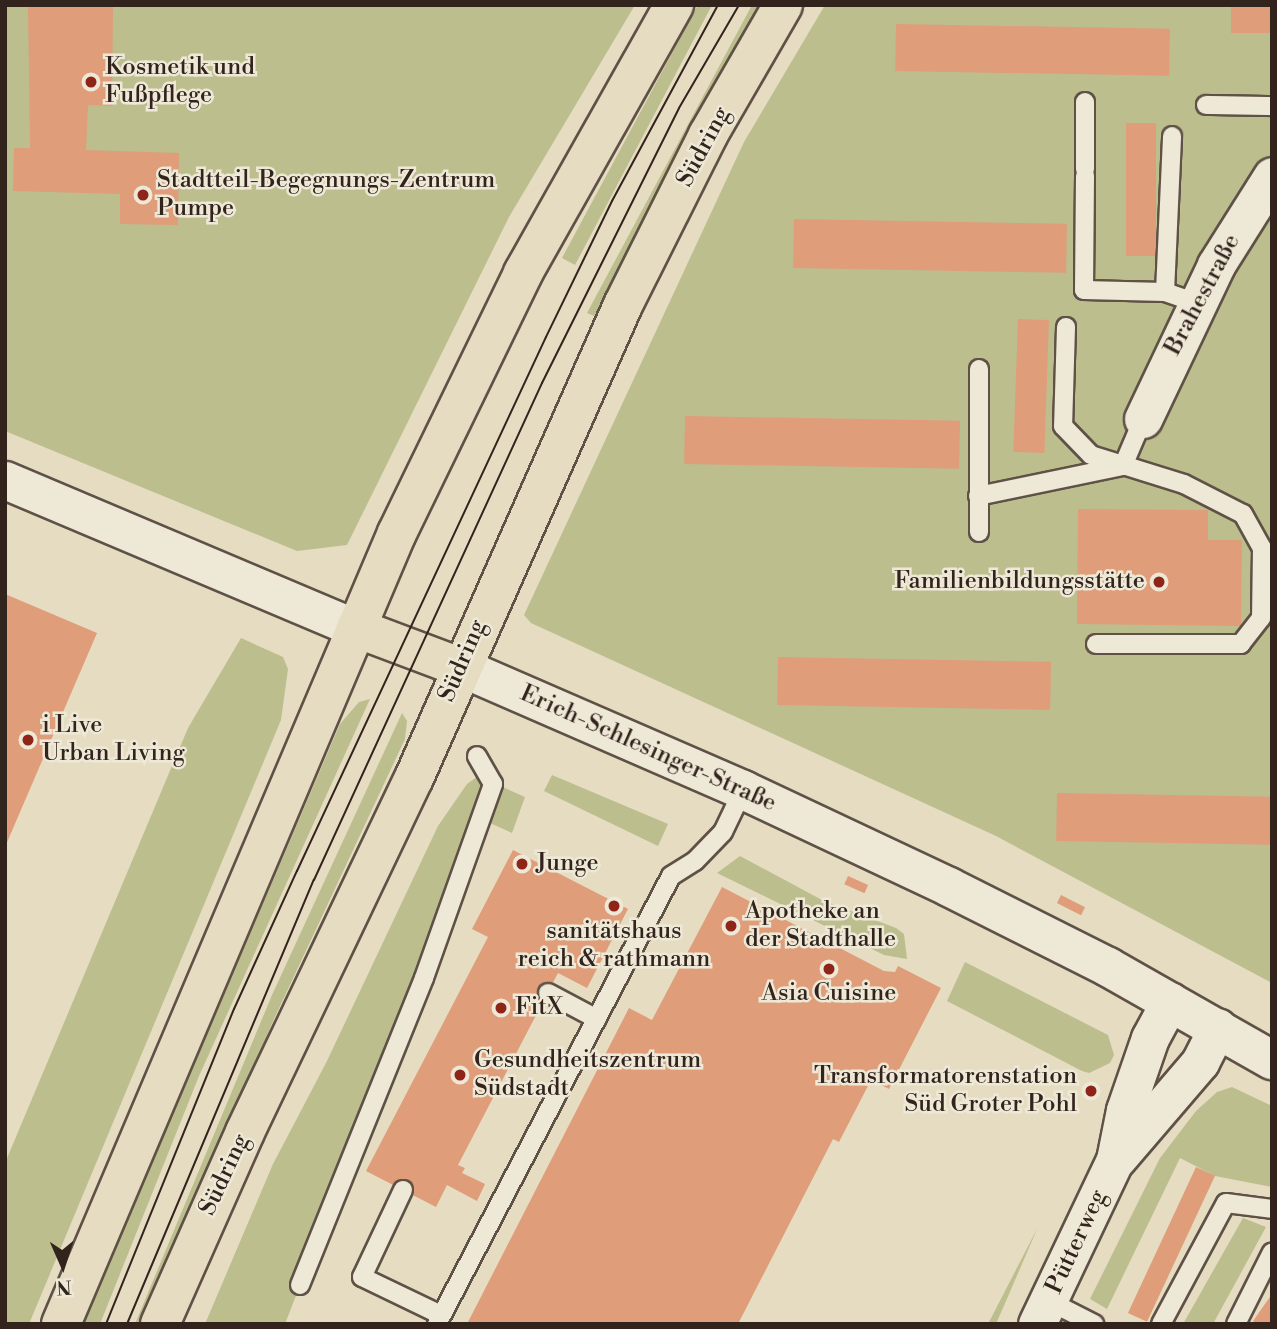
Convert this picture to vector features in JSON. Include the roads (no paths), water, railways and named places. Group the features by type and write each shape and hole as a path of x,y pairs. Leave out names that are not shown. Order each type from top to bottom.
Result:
{"main road":[{"path":"61,1324 356,628 523,273 674,5"},
{"name":"Südring","path":"160,1324 245,1132 414,778 460,667 623,305 708,135 783,5"},
{"name":"Erich-Schlesinger-Straße","path":"356,628 460,667"}],"street":[{"name":"Brahestraße","path":"1143,419 1181,297 1272,176"},
{"name":"Erich-Schlesinger-Straße","path":"5,480 356,628"},
{"name":"Erich-Schlesinger-Straße","path":"460,667 743,790 949,887 1170,1001 1272,1060"},
{"name":"Pütterweg","path":"1043,1312 1115,1160 1125,1110 1150,1038 1170,1001"},
{"name":"Pütterweg","path":"1115,1160 1200,1062 1218,1027"}],"lane":[{"path":"1085,102 1084,290 1181,297 1172,136"},
{"path":"1206,105 1272,106"},
{"path":"1066,327 1063,426 1091,455 1184,484 1243,514 1262,548 1261,618 1241,644 1097,643"},
{"path":"979,369 979,532"},
{"path":"1123,466 1143,419"},
{"path":"978,496 1123,466"},
{"path":"300,1285 424,978 493,784 477,756"},
{"path":"403,1190 362,1277 439,1320 671,876 695,861 723,832 743,790"},
{"path":"548,993 597,1019"},
{"path":"1161,1324 1226,1203 1272,1209"},
{"path":"1236,1324 1272,1252"},
{"path":"1043,1312 1094,1324"}],"tram line":[{"path":"106,1324 234,1009 297,871 612,201 718,5"},
{"path":"127,1324 314,880 542,383 679,108 739,5"}],"place":[{"name":"Kosmetik und Fußpflege","path":"91,82"},
{"name":"Stadtteil-Begegnungs-Zentrum Pumpe","path":"143,195"},
{"name":"Familienbildungsstätte","path":"1159,582"},
{"name":"i Live Urban Living","path":"28,740"},
{"name":"Junge","path":"522,864"},
{"name":"sanitätshaus reich & rathmann","path":"614,906"},
{"name":"Apotheke an der Stadthalle","path":"731,926"},
{"name":"Asia Cuisine","path":"829,969"},
{"name":"FitX","path":"501,1008"},
{"name":"Gesundheitszentrum Südstadt","path":"460,1075"},
{"name":"Transformatorenstation Süd Groter Pohl","path":"1091,1091"}]}
